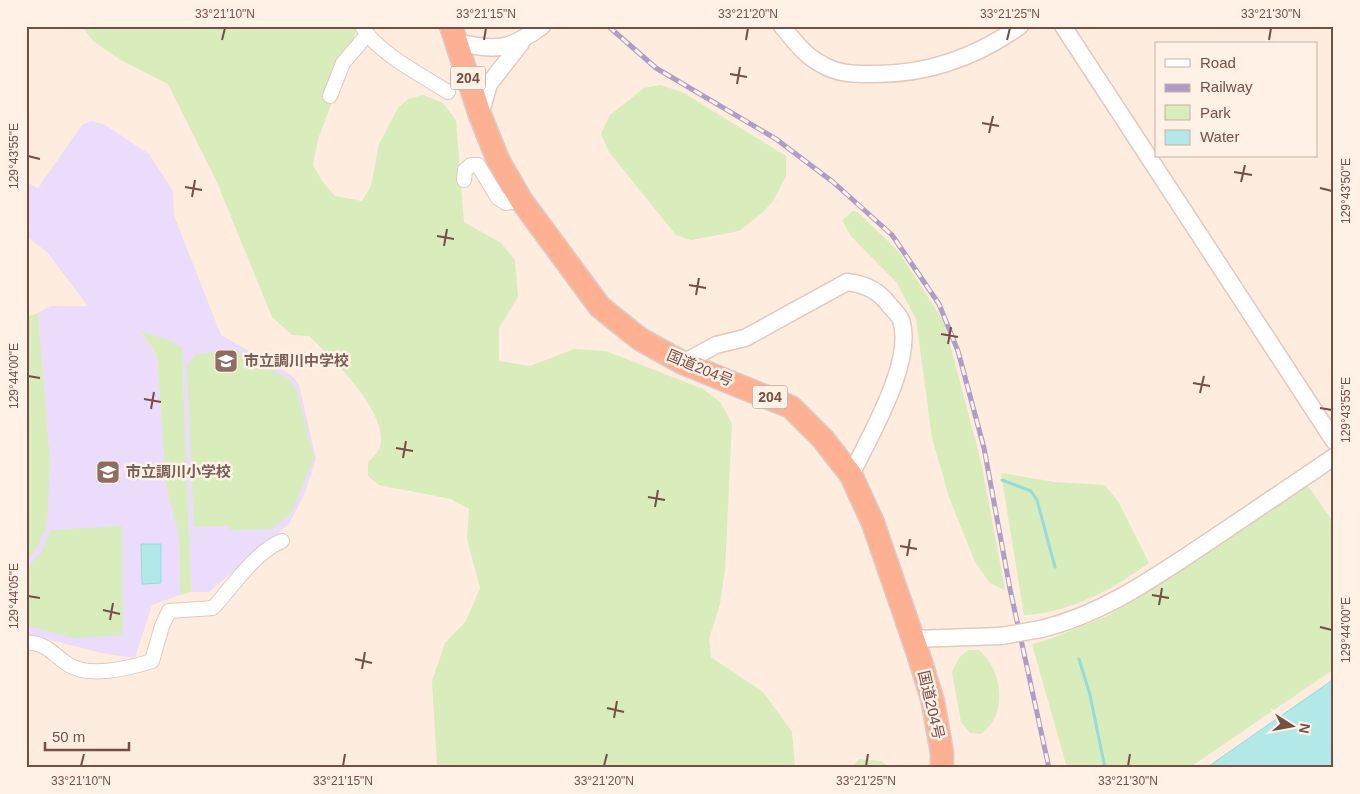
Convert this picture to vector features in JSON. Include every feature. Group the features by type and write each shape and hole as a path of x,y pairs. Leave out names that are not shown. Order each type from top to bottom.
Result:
{"highway":[{"name":"国道204号","path":"453,34 498,160 521,200 600,307 640,339 683,363 791,407 823,439 851,475 873,523 933,702 942,753 942,768"}],"street":[{"path":"480,114 489,84 521,42 542,26"},
{"path":"782,26 802,52 824,66 847,74 893,74 933,69 963,58 1004,32 1020,26"},
{"path":"1063,26 1334,441"},
{"path":"330,96 343,63 364,30 386,51 448,92"},
{"path":"453,34 496,48 521,42"},
{"path":"464,180 465,170 471,165 478,165 498,198 506,203 521,200"},
{"path":"683,363 716,345 745,338 847,282 864,284 886,300 900,320 903,349 897,376 851,475"},
{"path":"913,639 1001,636 1064,623 1102,607 1151,580 1334,457"},
{"path":"26,642 42,643 70,666 85,670 126,670 152,661 162,626 169,611 214,608 261,555 273,544 282,541"}],"shaded area":[{"path":"92,121 105,125 149,154 173,191 174,216 221,335 291,375 299,384 316,459 304,495 289,524 209,592 191,592 182,349 141,332 157,356 166,485 179,535 180,595 152,605 135,658 106,654 26,634 26,561 36,550 50,459 38,313 51,306 88,306 47,252 26,236 26,182 38,188 82,125"}],"green space":[{"path":"82,26 357,26 346,66 318,139 313,165 322,181 335,196 362,201 371,186 379,144 398,108 408,99 423,95 443,103 456,120 464,222 501,243 515,260 518,297 499,328 499,361 530,366 574,349 606,351 703,389 720,402 732,423 725,570 720,604 709,639 711,657 763,692 792,732 795,768 437,766 432,681 445,643 466,621 480,588 467,539 469,509 451,499 379,485 368,476 368,462 380,447 381,433 368,402 344,371 309,336 292,335 272,317 216,180 168,84 119,59 93,41"},
{"path":"661,85 684,93 786,156 786,176 773,201 762,213 739,231 691,240 676,235 609,152 601,134 610,115 644,88"},
{"path":"853,211 858,212 899,252 944,322 981,461 1005,590 990,583 975,562 949,497 932,438 916,319 897,283 851,236 842,220"},
{"path":"38,313 50,459 47,524 36,550 26,561 26,317"},
{"path":"141,331 173,342 182,348 191,592 180,595 179,535 166,485 157,356"},
{"path":"233,349 290,380 297,391 314,458 291,513 272,529 229,530 229,526 194,527 187,365 196,354"},
{"path":"1001,473 1055,482 1105,485 1119,503 1149,563 1121,582 1074,605 1058,610 1024,615"},
{"path":"1308,486 1334,523 1334,669 1189,768 1067,768 1032,644 1050,639 1107,616"},
{"path":"122,526 123,635 73,638 26,625 26,570 42,551 51,530"},
{"path":"968,650 979,650 987,659 997,680 999,692 999,704 995,716 990,726 981,734 970,733 961,722 952,672 959,658"},
{"path":"859,759 880,761 892,768 850,768"}],"water":[{"path":"141,544 161,544 161,583 142,584"},
{"path":"1334,679 1334,768 1206,768"}],"waterway":[{"path":"1002,480 1031,491 1037,500 1055,567"},
{"path":"1079,659 1090,695 1105,768"}],"railway":[{"path":"608,26 656,68 776,139 833,182 892,235 939,304 958,351 984,448 1010,589 1049,768"}],"place":[{"name":"市立調川中学校","path":"226,361"},
{"name":"市立調川小学校","path":"108,472"}]}
